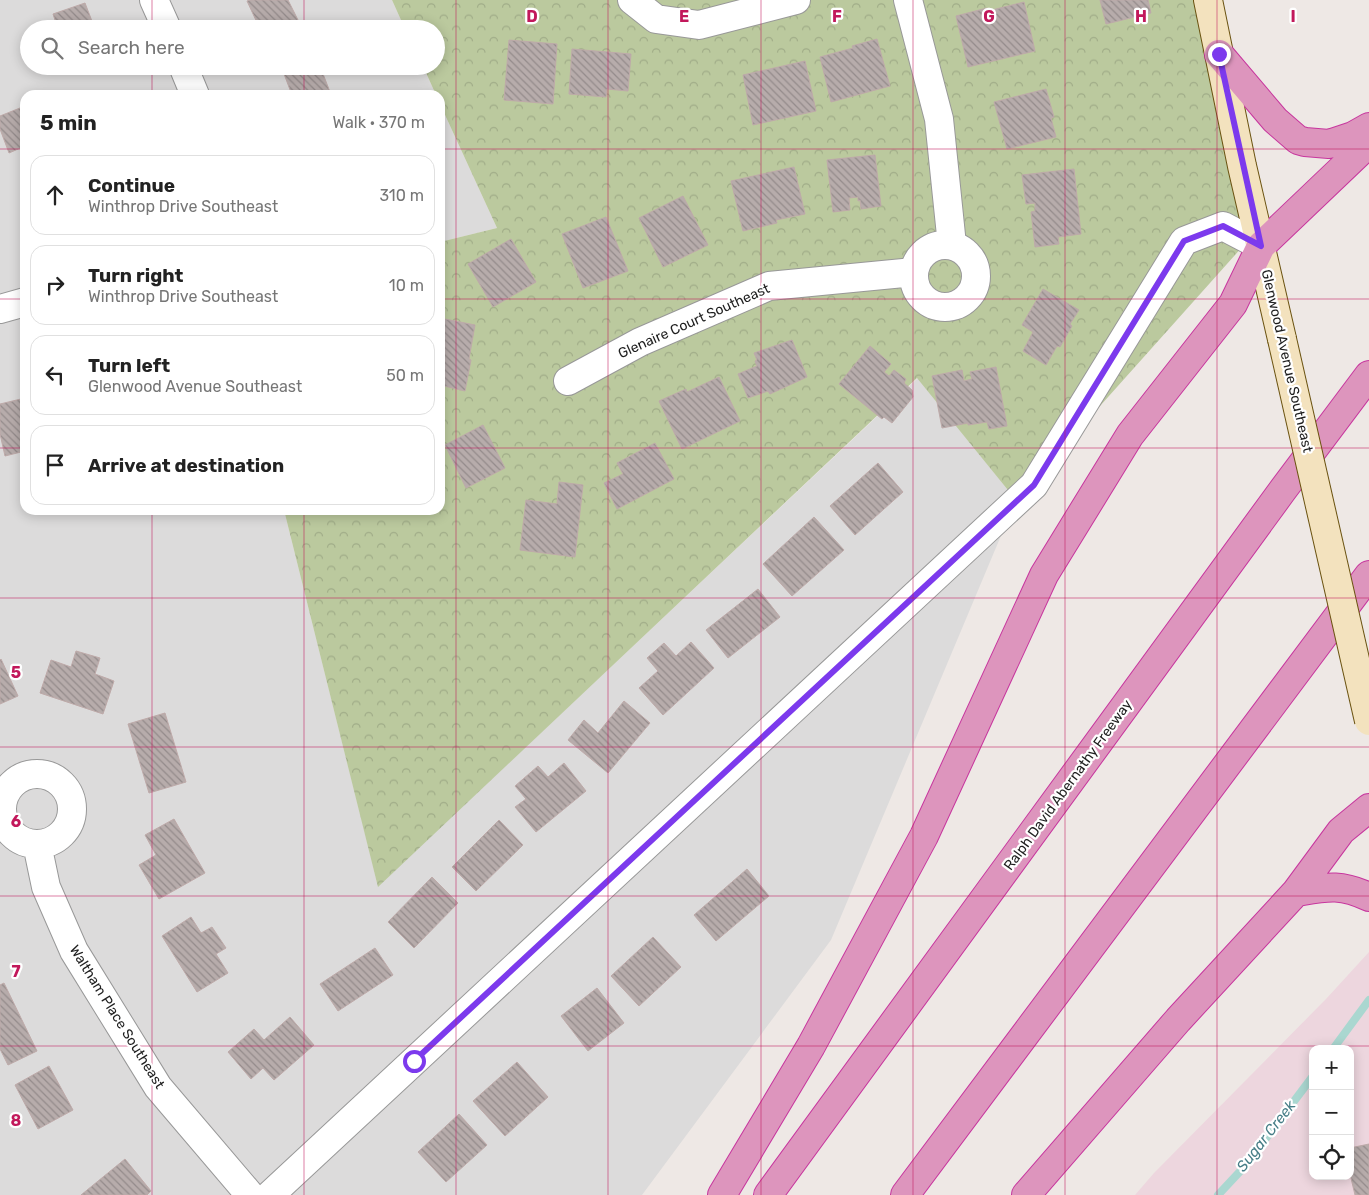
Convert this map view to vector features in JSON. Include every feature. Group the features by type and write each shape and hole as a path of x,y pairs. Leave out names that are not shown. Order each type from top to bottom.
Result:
{"highway":[{"path":"1219,54 1275,120 1298,140 1329,144 1353,136 1369,127"},
{"path":"722,1195 811,1046 924,836 1044,575 1130,435 1233,304 1261,246 1369,143"},
{"name":"Ralph David Abernathy Freeway","path":"768,1195 1276,499 1369,376"},
{"path":"905,1195 1369,574"},
{"path":"1026,1195 1178,1020 1296,892 1341,831 1369,808"},
{"path":"1296,892 1340,887 1354,890 1369,897"}],"main road":[{"name":"Glenwood Avenue Southeast","path":"1208,0 1261,246 1369,721"}],"street":[{"path":"154,0 163,20"},
{"path":"632,0 656,19 699,25 796,0"},
{"path":"908,0 939,119 952,245"},
{"path":"187,75 193,90"},
{"path":"270,1195 1034,485 1184,241 1223,226 1261,246"},
{"path":"941,244 952,245 962,249 969,255 977,275 971,294 964,302 944,308 925,300 918,292 914,282 914,272 917,262 923,253 941,244"},
{"name":"Glenaire Court Southeast","path":"568,381 640,342 769,286 914,272"},
{"path":"0,309 20,303"},
{"name":"Waltham Place Southeast","path":"37,844 46,887 74,951 158,1087 250,1195"}],"shaded area":[{"path":"0,0 392,0 401,20 20,20 20,75 427,75 434,90 20,90 20,515 285,515 378,886 918,378 1016,500 831,940 642,1195 0,1195"},
{"path":"445,115 497,228 445,241"},
{"path":"1369,952 1369,1195 1135,1195 1154,1173 1326,999"}],"green space":[{"path":"392,0 1207,0 1252,236 1016,500 917,378 378,887 285,515 445,515 445,241 497,228 445,115 445,90 434,90 427,75 445,75 445,20 401,20"}],"building":[{"path":"288,0 298,20 256,20 247,1"},
{"path":"1100,0 1148,0 1151,13 1106,24"},
{"path":"1024,2 1035,51 968,67 956,16 987,8 988,11"},
{"path":"85,3 92,20 55,20 53,14"},
{"path":"877,39 890,86 831,102 820,57"},
{"path":"509,40 557,44 553,104 504,100"},
{"path":"572,49 631,54 628,91 607,89 606,97 569,94"},
{"path":"805,61 816,111 753,125 743,75"},
{"path":"284,75 323,75 329,90 290,90"},
{"path":"1046,89 1054,117 1051,118 1056,137 1007,149 994,102"},
{"path":"20,108 20,148 9,153 0,129 0,116"},
{"path":"875,155 881,206 861,209 858,197 849,198 850,210 833,212 827,160"},
{"path":"794,167 805,214 776,220 777,223 743,231 731,181"},
{"path":"1074,169 1081,234 1058,237 1059,244 1035,247 1031,212 1035,211 1035,203 1026,204 1022,175"},
{"path":"683,196 708,245 663,267 639,218"},
{"path":"606,217 628,271 583,288 562,234"},
{"path":"511,239 536,282 493,307 468,264"},
{"path":"1043,289 1079,310 1070,324 1072,326 1060,347 1057,346 1046,365 1023,351 1033,332 1022,325"},
{"path":"445,319 475,325 465,391 445,386"},
{"path":"792,340 807,377 770,394 768,391 748,398 738,374 757,366 754,353"},
{"path":"870,346 891,364 884,372 889,376 894,370 906,379 904,383 912,390 913,397 892,423 884,417 882,419 839,384"},
{"path":"996,367 1007,426 989,429 987,422 968,425 968,423 942,428 932,376 962,370 964,381 972,379 970,372"},
{"path":"719,377 740,421 682,449 659,401 686,389 687,392"},
{"path":"20,399 20,452 5,456 0,434 0,404"},
{"path":"483,425 505,468 466,488 445,445"},
{"path":"655,443 674,479 617,509 604,483 623,474 617,463"},
{"path":"878,463 903,492 855,535 830,506"},
{"path":"559,482 583,485 575,557 520,550 526,500 557,504"},
{"path":"814,517 844,550 792,596 763,564"},
{"path":"758,589 780,617 728,658 706,630"},
{"path":"691,642 714,668 663,715 639,688 658,671 647,658 664,643 676,656"},
{"path":"76,651 100,658 95,674 114,681 103,714 40,693 51,660 71,667"},
{"path":"0,660 18,696 0,704"},
{"path":"624,701 650,723 608,773 568,740 584,720 598,733"},
{"path":"165,713 186,782 149,793 128,724"},
{"path":"564,763 586,791 536,832 515,807 526,799 515,786 538,766 548,777"},
{"path":"174,819 205,873 159,899 139,865 156,855 145,835"},
{"path":"499,820 523,845 476,891 452,867"},
{"path":"747,869 769,896 716,941 694,915"},
{"path":"432,877 458,903 414,948 388,922"},
{"path":"191,917 201,933 212,927 226,948 216,954 228,973 197,992 162,936"},
{"path":"653,937 681,967 639,1006 611,976"},
{"path":"375,948 393,975 338,1011 320,984"},
{"path":"4,983 37,1051 8,1065 0,1049 0,985"},
{"path":"597,988 624,1023 588,1051 561,1016"},
{"path":"290,1017 314,1045 274,1080 263,1068 251,1079 228,1052 254,1029 264,1040"},
{"path":"517,1062 548,1097 505,1136 473,1101"},
{"path":"49,1066 73,1110 38,1129 15,1085"},
{"path":"459,1114 487,1145 446,1182 418,1152"},
{"path":"1369,1144 1369,1195 1355,1195 1351,1180 1354,1180 1354,1147"},
{"path":"125,1159 151,1191 147,1195 81,1195"}],"waterway":[{"name":"Sugar Creek","path":"1336,1045 1369,1000"},
{"name":"Sugar Creek","path":"1218,1195 1246,1165 1309,1081"}],"route":[{"path":"414,1061 1034,485 1184,241 1223,226 1261,246 1219,54"}]}
